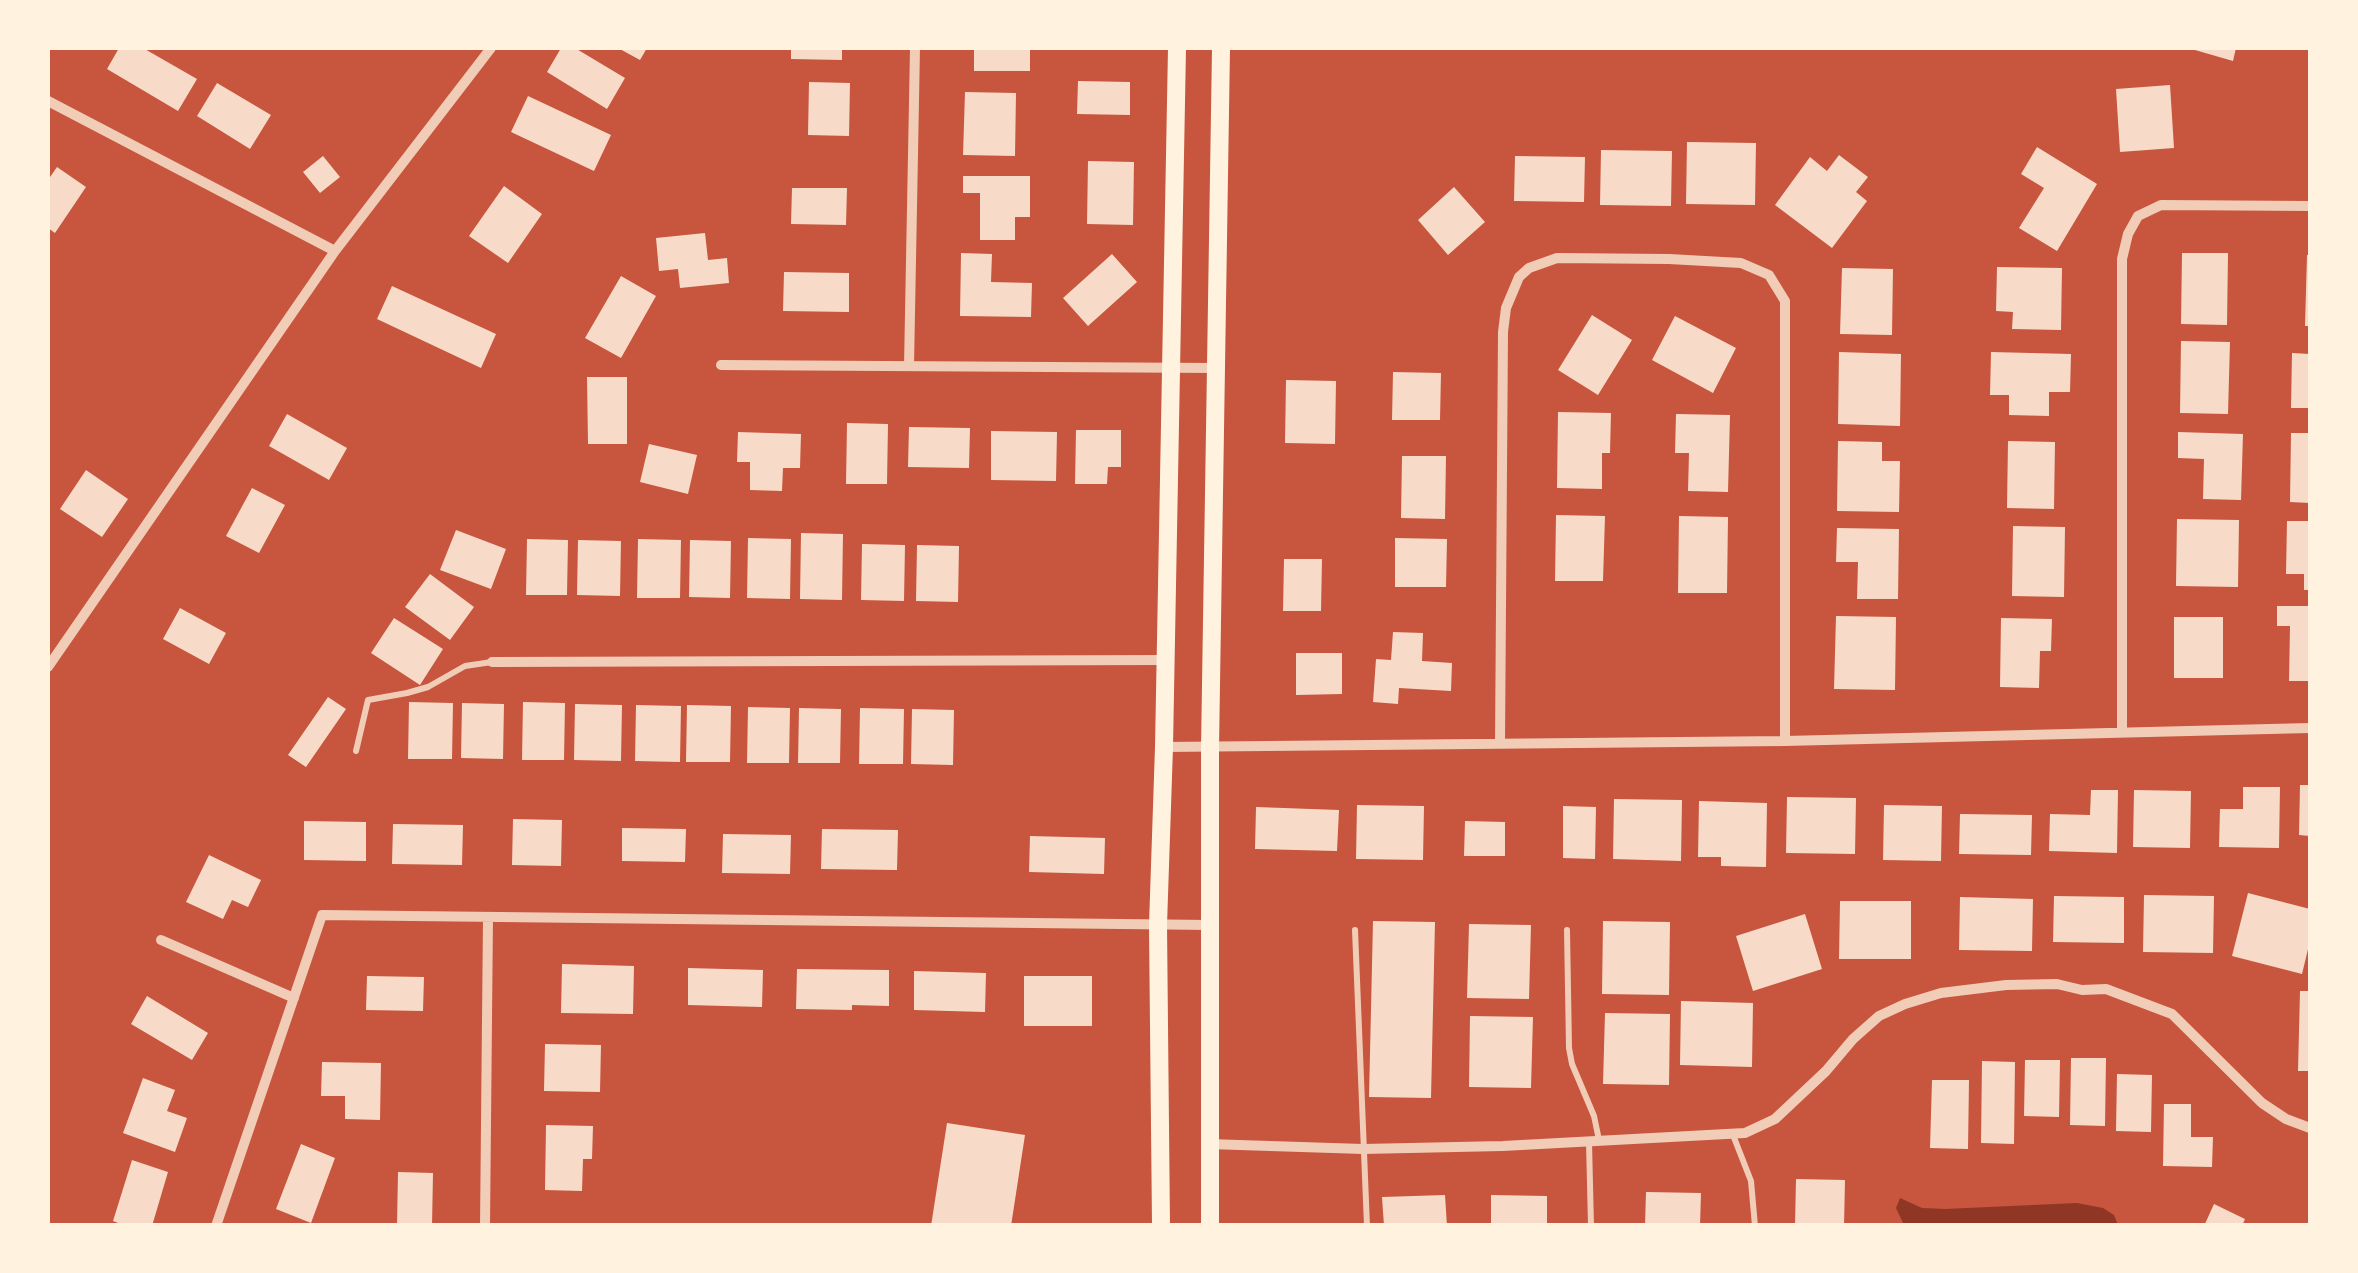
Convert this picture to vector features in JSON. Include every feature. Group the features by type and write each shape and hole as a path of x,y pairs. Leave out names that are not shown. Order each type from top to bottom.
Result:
{"main road":[{"path":"1161,1226 1158,924 1176,48"},
{"path":"1210,1226 1210,748 1221,48"}],"street":[{"path":"48,666 335,251 491,48"},
{"path":"909,366 915,48"},
{"path":"48,101 335,251"},
{"path":"2122,730 2122,258 2128,234 2138,216 2161,204 2310,206"},
{"path":"1500,743 1503,332 1506,308 1518,277 1558,258 1669,258 1741,263 1769,275 1785,301 1784,741"},
{"path":"722,365 1216,368"},
{"path":"492,662 1166,660"},
{"path":"1164,746 1784,741 2310,728"},
{"path":"216,1226 322,915 1210,925"},
{"path":"484,1226 488,917"},
{"path":"161,940 294,998"},
{"path":"1208,1144 1364,1148 1594,1142 1745,1133 1776,1119 1879,1016 1940,993 2057,984 2082,990 2106,989 2172,1014 2262,1103 2286,1119 2310,1128"}],"lane":[{"path":"356,750 368,700 407,693 466,666 492,662"},
{"path":"1354,930 1367,1226"},
{"path":"1567,930 1569,1048 1594,1116 1591,1226"},
{"path":"1732,1134 1751,1181 1755,1226"}],"shaded area":[{"path":"1900,1198 1922,1208 1945,1209 2077,1203 2103,1208 2114,1215 2118,1225 1904,1225 1896,1208"}],"building":[{"path":"119,48 143,48 197,79 178,111 107,69"},
{"path":"561,48 575,48 625,78 607,109 547,72"},
{"path":"618,48 647,48 640,60"},
{"path":"791,48 842,48 842,60 791,59"},
{"path":"974,48 1030,48 1030,71 974,71"},
{"path":"2188,48 2236,48 2233,61"},
{"path":"1078,81 1130,82 1130,115 1077,114"},
{"path":"809,82 850,83 849,136 808,135"},
{"path":"217,83 271,115 250,149 197,116"},
{"path":"2170,85 2174,148 2120,152 2116,89"},
{"path":"965,92 1016,93 1015,156 963,155"},
{"path":"528,96 611,135 594,171 511,132"},
{"path":"1687,142 1756,143 1755,205 1686,204"},
{"path":"2037,147 2097,184 2057,251 2019,228 2044,188 2021,174"},
{"path":"1601,150 1672,151 1671,206 1600,205"},
{"path":"1839,155 1868,177 1856,192 1867,201 1832,248 1775,205 1810,157 1827,171"},
{"path":"323,156 340,177 320,193 303,172"},
{"path":"1515,156 1585,157 1584,202 1514,201"},
{"path":"1088,161 1134,162 1133,225 1087,224"},
{"path":"57,167 86,187 55,233 48,228 48,180"},
{"path":"963,176 1030,176 1030,217 1015,217 1015,240 980,240 980,193 963,193"},
{"path":"504,186 542,214 508,263 469,236"},
{"path":"1454,187 1485,222 1448,255 1418,220"},
{"path":"792,188 847,188 846,225 791,224"},
{"path":"705,233 708,260 727,258 729,283 680,288 678,269 659,271 656,238"},
{"path":"961,253 992,254 991,282 1032,283 1031,317 960,316"},
{"path":"2182,253 2228,253 2227,325 2181,324"},
{"path":"1112,254 1137,282 1088,326 1063,298"},
{"path":"2310,255 2310,326 2305,326"},
{"path":"1997,267 2062,268 2061,330 2012,329 2013,312 1996,311"},
{"path":"1842,268 1893,269 1892,335 1840,334"},
{"path":"784,272 849,273 849,312 783,311"},
{"path":"621,276 656,296 621,358 585,338"},
{"path":"392,286 496,334 481,368 377,319"},
{"path":"1592,315 1632,340 1598,395 1558,370"},
{"path":"1675,316 1736,348 1713,393 1652,360"},
{"path":"2181,341 2230,342 2228,414 2180,413"},
{"path":"1839,352 1901,354 1900,426 1838,424"},
{"path":"1991,352 2071,354 2070,392 2049,392 2049,416 2009,415 2009,395 1990,395"},
{"path":"2292,353 2310,354 2310,408 2291,408"},
{"path":"1393,372 1441,373 1440,420 1392,420"},
{"path":"587,377 627,377 627,444 588,444"},
{"path":"1286,380 1336,381 1335,444 1285,443"},
{"path":"1558,412 1611,413 1610,453 1602,453 1602,489 1557,488"},
{"path":"287,414 347,448 329,480 269,446"},
{"path":"1676,414 1730,415 1728,492 1688,491 1689,453 1675,453"},
{"path":"847,423 888,424 887,484 846,484"},
{"path":"909,427 970,428 969,468 908,467"},
{"path":"1076,430 1121,430 1121,467 1108,467 1107,484 1075,484"},
{"path":"991,431 1057,432 1056,481 991,480"},
{"path":"738,432 801,434 800,468 783,468 782,491 750,490 750,462 737,462"},
{"path":"2178,432 2243,434 2241,500 2203,499 2204,459 2178,458"},
{"path":"2291,433 2310,433 2310,503 2290,502"},
{"path":"1838,441 1882,442 1882,461 1900,461 1899,512 1837,511"},
{"path":"2008,441 2055,442 2054,509 2007,508"},
{"path":"649,444 697,455 688,494 640,482"},
{"path":"1402,456 1446,456 1445,519 1401,518"},
{"path":"86,470 128,499 102,537 60,509"},
{"path":"252,488 285,505 259,553 226,536"},
{"path":"1556,515 1605,516 1603,581 1555,581"},
{"path":"1679,516 1728,517 1727,593 1678,593"},
{"path":"2177,519 2239,520 2238,587 2176,586"},
{"path":"2287,521 2310,521 2310,590 2304,590 2304,574 2286,574"},
{"path":"2013,526 2065,527 2064,597 2012,596"},
{"path":"1837,528 1899,529 1898,599 1857,599 1858,562 1836,562"},
{"path":"456,530 506,549 491,589 440,570"},
{"path":"801,533 843,534 842,600 800,599"},
{"path":"748,538 791,539 790,599 747,598"},
{"path":"1395,538 1447,539 1446,587 1395,587"},
{"path":"527,539 568,540 567,595 526,595"},
{"path":"638,539 681,540 680,598 637,598"},
{"path":"578,540 621,541 620,596 577,595"},
{"path":"690,540 731,541 730,598 689,597"},
{"path":"862,544 905,545 904,601 861,600"},
{"path":"917,545 959,546 958,602 916,601"},
{"path":"1284,559 1322,559 1321,611 1283,611"},
{"path":"430,574 474,607 450,640 405,607"},
{"path":"2277,606 2310,606 2310,681 2289,681 2290,626 2277,626"},
{"path":"180,608 226,633 209,664 163,639"},
{"path":"1836,616 1896,617 1895,690 1834,689"},
{"path":"2174,617 2223,617 2223,678 2174,678"},
{"path":"394,618 443,649 420,685 371,653"},
{"path":"2001,618 2052,619 2051,651 2040,651 2039,688 2000,687"},
{"path":"1393,632 1423,633 1422,661 1452,663 1451,691 1399,688 1398,704 1373,702 1376,659 1391,660"},
{"path":"1296,653 1342,653 1342,694 1296,695"},
{"path":"328,697 346,709 306,767 288,755"},
{"path":"409,702 453,703 452,759 408,759"},
{"path":"523,702 565,703 564,760 522,760"},
{"path":"462,703 504,704 503,759 461,758"},
{"path":"575,704 622,705 621,761 574,760"},
{"path":"636,705 681,706 680,762 635,761"},
{"path":"687,705 731,706 730,762 686,762"},
{"path":"748,707 790,708 789,763 747,763"},
{"path":"799,708 841,709 840,763 798,763"},
{"path":"860,708 904,709 903,764 859,764"},
{"path":"912,709 954,710 953,765 911,764"},
{"path":"2300,785 2310,785 2310,836 2299,835"},
{"path":"2243,787 2280,787 2279,848 2219,847 2220,809 2243,809"},
{"path":"2091,790 2118,790 2117,853 2049,851 2050,814 2090,815"},
{"path":"2134,790 2191,791 2190,848 2133,847"},
{"path":"1787,797 1856,798 1855,854 1786,853"},
{"path":"1614,799 1682,800 1681,861 1613,859"},
{"path":"1699,801 1767,803 1766,867 1721,866 1721,857 1698,857"},
{"path":"1357,805 1424,806 1423,860 1356,859"},
{"path":"1884,805 1942,806 1941,861 1883,860"},
{"path":"1563,806 1596,807 1595,859 1563,858"},
{"path":"1256,807 1339,810 1337,851 1255,849"},
{"path":"1960,814 2032,815 2031,855 1959,854"},
{"path":"513,819 562,820 561,866 512,865"},
{"path":"304,821 366,822 366,861 304,860"},
{"path":"1465,821 1505,822 1505,856 1464,856"},
{"path":"393,824 463,825 462,865 392,864"},
{"path":"622,828 686,829 685,862 622,861"},
{"path":"822,829 898,830 897,870 821,869"},
{"path":"723,834 791,835 790,874 722,873"},
{"path":"1030,836 1105,838 1104,874 1029,872"},
{"path":"209,855 261,880 248,907 232,900 223,919 186,902"},
{"path":"2248,893 2310,909 2310,941 2302,974 2232,956"},
{"path":"2144,895 2214,896 2213,953 2143,952"},
{"path":"2054,896 2124,897 2124,943 2053,942"},
{"path":"1960,897 2033,899 2032,951 1959,950"},
{"path":"1840,901 1911,901 1911,959 1839,959"},
{"path":"1805,914 1822,969 1753,991 1736,936"},
{"path":"1373,921 1435,922 1431,1098 1369,1097"},
{"path":"1603,921 1670,922 1669,995 1602,994"},
{"path":"1469,924 1531,925 1529,999 1467,998"},
{"path":"562,964 634,966 633,1014 561,1013"},
{"path":"688,968 763,970 762,1007 688,1005"},
{"path":"797,969 889,970 889,1006 796,1009"},
{"path":"914,971 986,973 985,1012 914,1010"},
{"path":"367,976 424,977 423,1011 366,1010"},
{"path":"1024,976 1092,976 1092,1026 1024,1026"},
{"path":"2300,991 2310,991 2310,1071 2298,1071"},
{"path":"147,996 208,1033 192,1060 131,1024"},
{"path":"1681,1001 1753,1003 1752,1067 1680,1065"},
{"path":"1605,1013 1670,1014 1669,1085 1603,1084"},
{"path":"1470,1016 1533,1017 1531,1088 1469,1087"},
{"path":"545,1044 601,1045 600,1092 544,1091"},
{"path":"2071,1058 2106,1058 2105,1126 2070,1125"},
{"path":"2025,1060 2060,1060 2059,1117 2024,1116"},
{"path":"1982,1061 2015,1062 2014,1144 1981,1143"},
{"path":"322,1062 381,1063 380,1120 345,1119 345,1096 321,1096"},
{"path":"2117,1074 2152,1075 2151,1132 2116,1131"},
{"path":"143,1078 175,1090 167,1111 187,1118 175,1152 123,1133"},
{"path":"1932,1080 1969,1080 1968,1149 1930,1148"},
{"path":"2164,1104 2191,1104 2191,1137 2213,1137 2212,1167 2163,1166"},
{"path":"947,1123 1025,1135 1011,1226 931,1226"},
{"path":"546,1125 593,1126 592,1159 583,1159 582,1191 545,1190"},
{"path":"301,1144 335,1158 311,1223 276,1209"},
{"path":"132,1160 168,1172 152,1226 126,1226 113,1221"},
{"path":"398,1172 433,1173 432,1226 397,1226"},
{"path":"1796,1179 1845,1180 1844,1226 1795,1226"},
{"path":"1646,1192 1701,1193 1700,1226 1645,1226"},
{"path":"1445,1195 1447,1226 1384,1226 1382,1197"},
{"path":"1491,1195 1547,1196 1547,1226 1491,1226"},
{"path":"2214,1204 2245,1219 2242,1226 2204,1226"}]}
